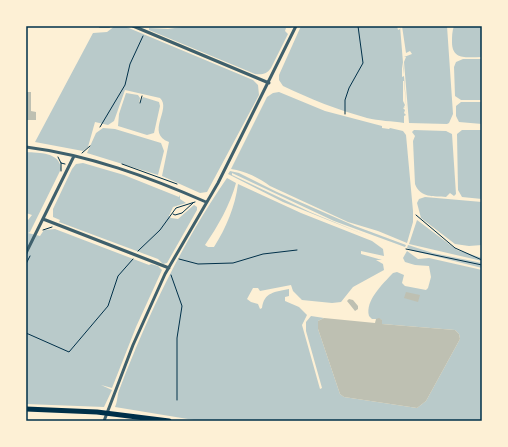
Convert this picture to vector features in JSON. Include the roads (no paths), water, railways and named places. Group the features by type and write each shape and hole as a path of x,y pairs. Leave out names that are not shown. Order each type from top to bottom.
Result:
{"highway":[{"path":"26,409 97,412 168,421"}],"street":[{"path":"100,26 109,26"},
{"path":"133,26 269,83"},
{"path":"104,421 133,345 169,268 269,83 296,26"},
{"path":"26,147 74,156 150,178 206,202"},
{"path":"26,253 74,156"},
{"path":"43,219 169,268"}]}
